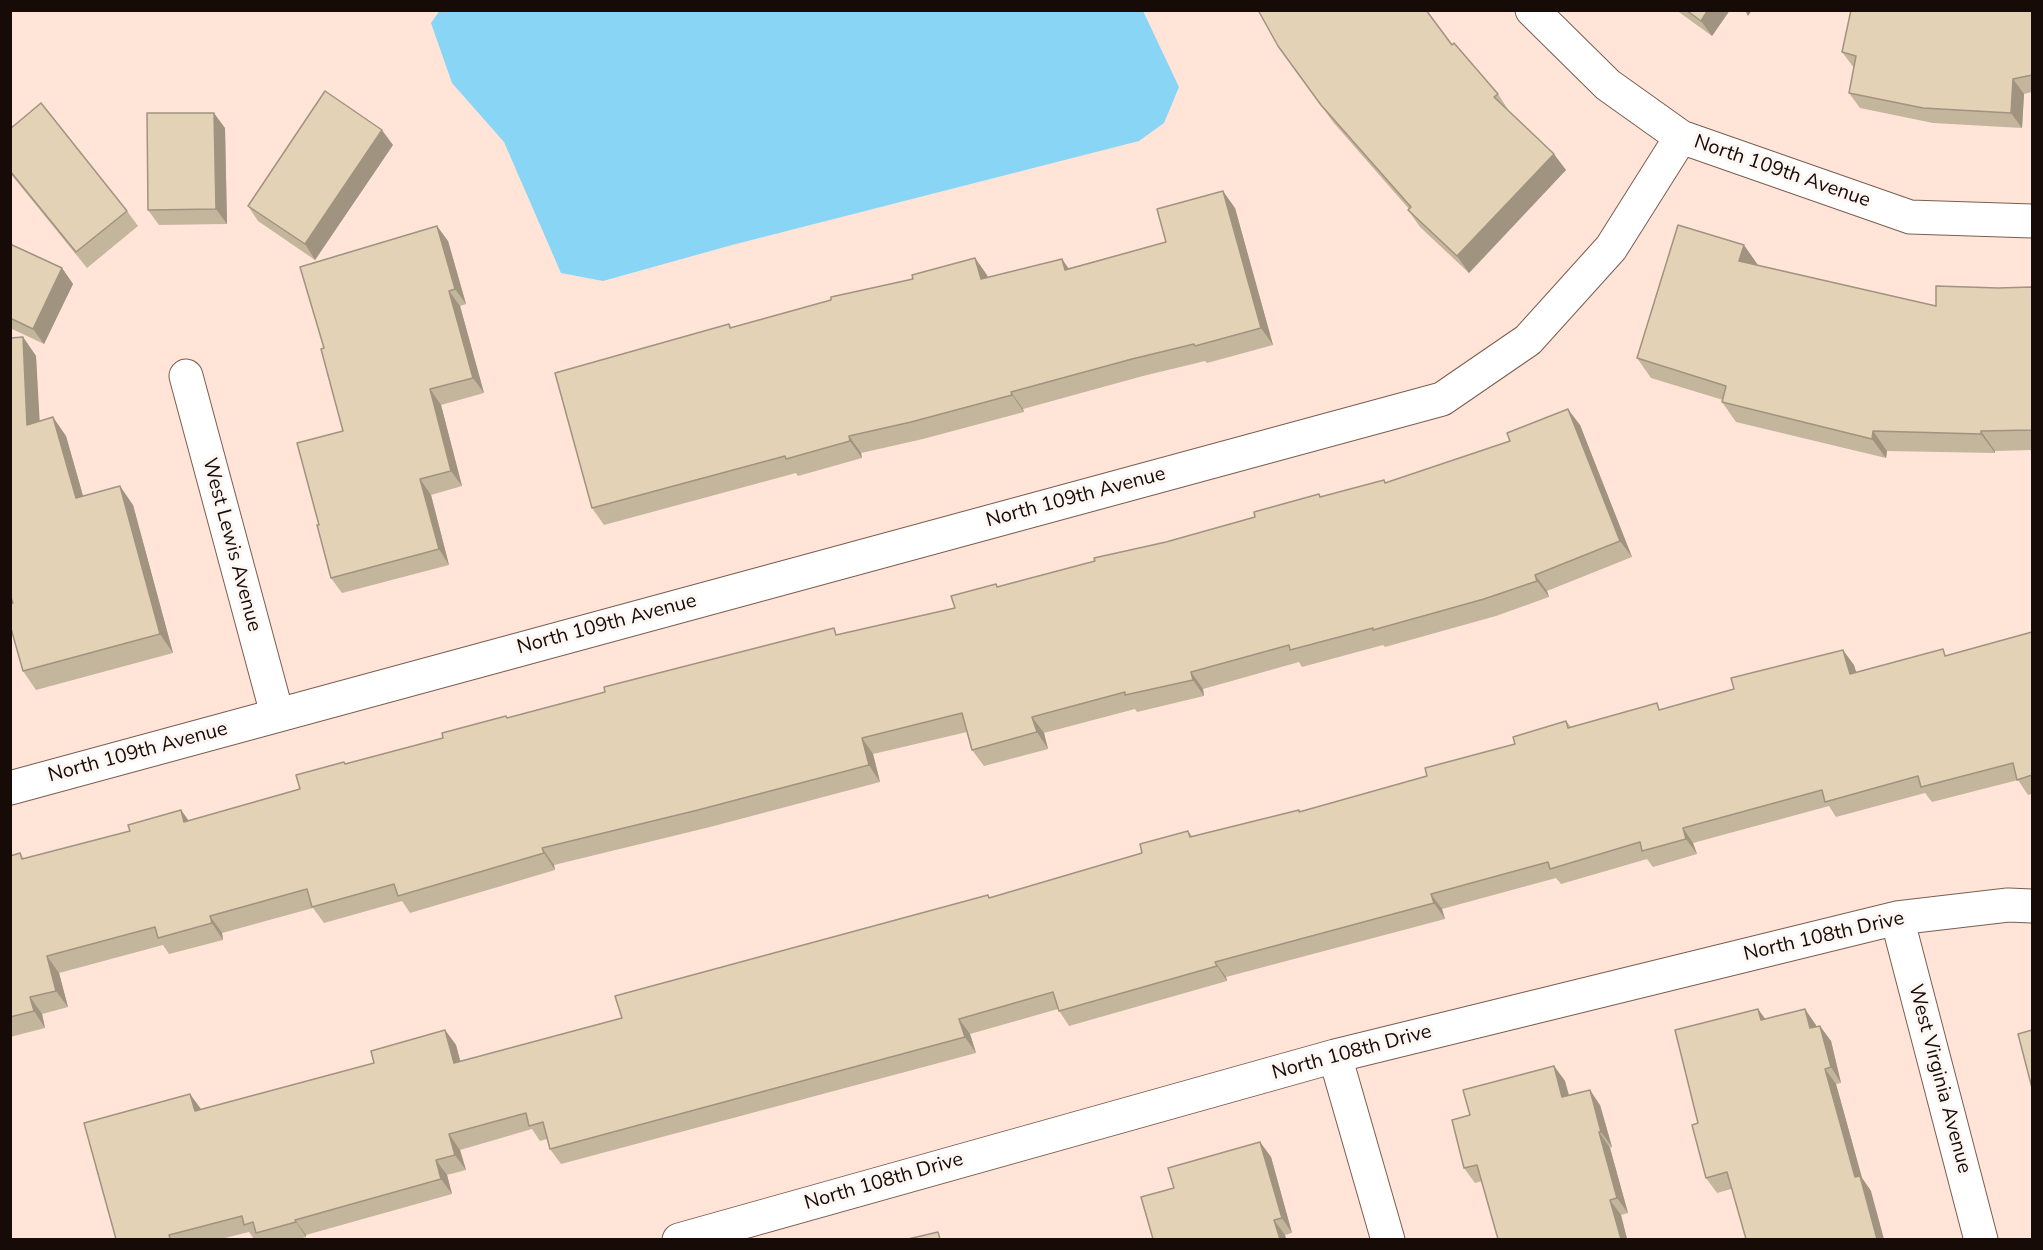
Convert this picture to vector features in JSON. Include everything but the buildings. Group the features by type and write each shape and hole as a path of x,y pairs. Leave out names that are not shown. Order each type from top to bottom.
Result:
{"street":[{"path":"1532,10 1608,85 1681,137"},
{"name":"North 109th Avenue","path":"10,788 1442,399 1528,340 1611,248 1681,137 1910,217 2032,220"},
{"name":"West Lewis Avenue","path":"186,376 277,714"},
{"name":"North 108th Drive","path":"686,1239 1335,1056 1897,918 2008,905 2032,906"},
{"name":"West Virginia Avenue","path":"1897,918 1981,1239"},
{"path":"1335,1056 1388,1239"}],"water":[{"path":"440,10 1143,11 1179,87 1164,123 1139,141 732,245 603,281 561,273 504,142 452,83 431,23"}]}
